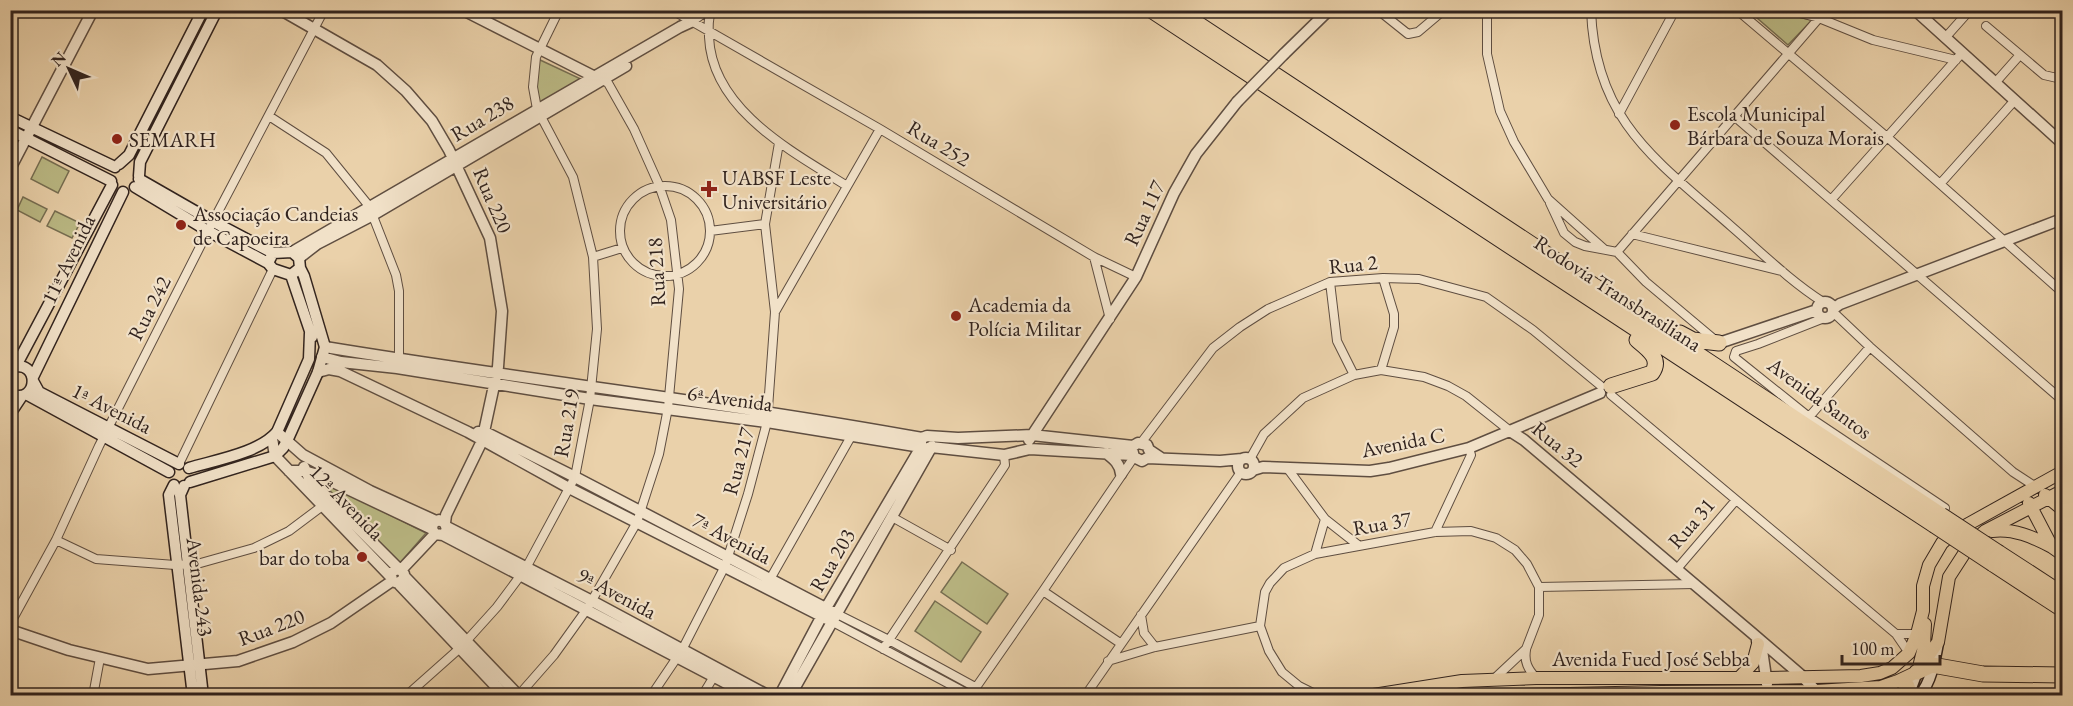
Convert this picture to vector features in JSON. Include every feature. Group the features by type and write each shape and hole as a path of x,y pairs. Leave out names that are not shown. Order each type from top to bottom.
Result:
{"highway":[{"name":"Rodovia Transbrasiliana","path":"1151,10 1581,294 1996,558 2062,594"},
{"name":"Rodovia Transbrasiliana","path":"1177,10 1629,309 1937,520"},
{"path":"1581,294 1649,350 1656,360 1656,368 1652,373 1606,390"},
{"path":"1629,309 1693,340 1719,343"},
{"name":"Rodovia Transbrasiliana","path":"1996,558 2062,609"},
{"path":"1917,672 1932,665 1983,674 2062,675"}],"main road":[{"path":"1917,672 1924,647 1923,586 1929,565 1942,543 1954,532 2062,472"},
{"path":"2031,490 2049,498 2062,509"},
{"path":"2031,490 2032,508 2057,550"},
{"path":"1917,672 1938,642 1952,571 1971,543 1985,531 2062,491"},
{"path":"1985,531 2002,529 2032,536 2057,550"},
{"name":"Avenida Fued José Sebba","path":"1367,696 1462,681 1536,678 1767,678 1880,673 1892,668 1908,653 1917,634 1923,611"},
{"path":"1739,678 1753,663 1755,639"},
{"path":"1908,653 1917,672"},
{"name":"Avenida Fued José Sebba","path":"1480,696 1741,694 1816,691 1881,687 1917,672"},
{"path":"1898,681 1908,685 1911,694"}],"street":[{"path":"10,169 93,10"},
{"path":"111,183 111,173 129,155 203,10"},
{"path":"10,117 30,134 123,192 138,180 140,162 217,10"},
{"name":"Rua 220","path":"10,630 69,650 148,669 238,661 293,642 331,623 397,576 440,526 483,437 496,378 502,311 490,238 455,162 432,121 406,91 377,65 281,10"},
{"name":"Rua 242","path":"10,624 56,540 106,432 324,10"},
{"path":"463,10 598,78"},
{"name":"Rua 219","path":"406,696 463,645 523,572 575,477 592,387 597,329 593,257 573,177 539,112 533,87 533,73 539,49 559,10"},
{"name":"Rua 252","path":"672,10 880,129 1094,257 1136,278"},
{"path":"710,10 712,61 718,75 753,122 779,143 847,186"},
{"name":"Rua 238","path":"296,263 317,244 371,211 710,10"},
{"name":"Rua 117","path":"1024,450 1136,278 1174,193 1196,154 1238,102 1329,10"},
{"path":"1378,10 1407,34 1418,32 1444,10"},
{"path":"1487,10 1487,54 1500,111 1514,142 1548,199 1564,233 1575,242 1617,252 1646,282 1719,343"},
{"path":"1591,10 1596,57 1607,91 1619,114 1640,144 2031,490"},
{"path":"1619,114 1675,10"},
{"path":"1737,10 1887,137 2062,292"},
{"path":"1789,10 1819,18 1873,40 1959,56"},
{"path":"1617,252 1826,10"},
{"path":"1915,10 1945,38 1959,56 1995,82 2062,143"},
{"path":"1945,38 1970,10"},
{"path":"1986,26 2044,75 2057,78 2062,76"},
{"path":"1831,200 1959,56"},
{"path":"1995,82 2019,56"},
{"name":"Rua 218","path":"518,695 554,655 590,605 639,517 658,454 670,397 680,289 671,220 659,185 634,129 608,83 598,78"},
{"path":"1941,184 2015,100"},
{"path":"268,116 326,153 371,211 396,274 399,291 397,363"},
{"path":"1734,116 2062,400"},
{"path":"775,312 880,129"},
{"path":"10,130 30,134 117,165 132,165 138,180 211,227 271,262 296,263"},
{"name":"Rua 217","path":"651,696 680,654 727,562 768,417 775,312 765,224 779,143"},
{"name":"11ª Avenida","path":"12,367 111,183"},
{"path":"659,185 682,189 694,196 706,212 710,231 708,246 700,260 689,270 662,277 649,275 633,264 622,248 619,235 620,222 625,210 638,195 659,185"},
{"name":"11ª Avenida","path":"19,394 31,389 33,379 123,192"},
{"path":"1548,199 1604,249"},
{"name":"Avenida Santos","path":"1719,343 1827,309 2062,219"},
{"path":"710,231 765,224"},
{"path":"1632,234 1784,272"},
{"path":"593,257 622,248"},
{"path":"1094,257 1110,320"},
{"path":"271,262 296,263"},
{"path":"182,465 271,262"},
{"path":"296,263 310,333 316,351 324,352"},
{"path":"296,263 304,276 324,352 318,372 283,448 275,456 182,485 169,479 169,472 173,466 261,446 274,435 309,359 310,333"},
{"path":"1382,370 1394,327 1394,314 1383,278"},
{"name":"Rua 2","path":"972,693 1121,474 1140,452 1213,348 1268,309 1330,282 1383,278 1419,279 1486,297 1533,330 1896,633 1908,653"},
{"path":"1330,282 1337,341 1354,375"},
{"name":"Avenida Santos","path":"1827,309 1758,344 1736,351 1734,357 1809,417 1968,524"},
{"path":"1754,333 1758,344"},
{"path":"1809,417 1870,347"},
{"name":"6ª Avenida","path":"324,352 341,367 397,363"},
{"name":"6ª Avenida","path":"324,352 496,378 670,397 768,417 1004,455 1024,450 1140,452"},
{"name":"1ª Avenida","path":"12,367 25,368 39,392 169,472"},
{"name":"7ª Avenida","path":"318,372 341,367 468,432 575,477 639,517"},
{"name":"Rua 32","path":"1085,696 1234,482 1248,466 1264,434 1303,398 1354,375 1382,370 1424,377 1466,396 1524,440 1694,584 1755,639 1802,676 1816,691"},
{"name":"6ª Avenida","path":"496,378 590,399 768,417"},
{"path":"1510,431 1606,390"},
{"path":"10,414 19,394"},
{"name":"1ª Avenida","path":"19,394 182,465"},
{"path":"1524,440 1524,429 1527,423"},
{"path":"767,584 853,430"},
{"name":"Avenida C","path":"1140,452 1162,458 1220,461 1248,466 1370,471 1469,448 1510,431"},
{"path":"274,435 275,456"},
{"name":"9ª Avenida","path":"274,435 287,441 303,455 523,572 590,605 716,673 769,696"},
{"name":"6ª Avenida","path":"927,442 958,438 1032,435 1140,452"},
{"name":"7ª Avenida","path":"483,437 569,488 639,517 828,615 889,640 972,693"},
{"name":"Rua 203","path":"790,696 828,615 892,517 927,442"},
{"name":"Rua 203","path":"781,695 927,442"},
{"path":"1435,532 1472,454 1469,448"},
{"path":"1106,453 1121,468 1121,474"},
{"name":"12ª Avenida","path":"303,455 304,471 327,503"},
{"path":"883,649 951,550 1005,465 1004,455"},
{"name":"12ª Avenida","path":"275,456 327,503 463,645 518,695"},
{"path":"182,465 192,475 182,485"},
{"path":"1288,469 1325,519 1358,545"},
{"name":"9ª Avenida","path":"289,471 304,471 318,475 440,526"},
{"path":"2013,472 2031,490"},
{"name":"Avenida 243","path":"182,485 180,495 183,565 195,666 203,696"},
{"name":"Rua 31","path":"1676,570 1736,500"},
{"path":"56,540 96,559 183,565 227,557 254,548 289,531 327,503"},
{"path":"892,517 951,550"},
{"path":"1315,554 1325,519"},
{"name":"Rua 37","path":"1319,696 1299,686 1282,672 1269,651 1260,626 1265,592 1276,575 1292,563 1315,554 1358,545 1435,532 1471,531 1496,538 1515,550 1527,564 1539,587"},
{"path":"1536,678 1527,665 1525,657 1539,615 1539,587 1694,584"},
{"path":"1043,591 1120,644"},
{"name":"7ª Avenida","path":"828,615 883,649 972,693"},
{"path":"1141,615 1144,633 1155,647"},
{"path":"1108,662 1155,647 1260,626"},
{"path":"1896,633 1917,634"},
{"path":"1755,639 1762,650 1767,693"},
{"path":"1911,694 1924,690 1938,642"},
{"name":"12ª Avenida","path":"463,645 505,696"},
{"path":"1493,680 1526,649"},
{"path":"93,696 100,658"},
{"name":"Avenida 243","path":"193,696 195,666"},
{"path":"1911,694 1917,672"},
{"path":"702,696 716,673"},
{"name":"9ª Avenida","path":"716,673 751,696"},
{"path":"1299,686 1301,696"}],"shaded area":[{"path":"1749,11 1770,11 1812,20 1788,45"},
{"path":"538,59 583,80 536,108"},
{"path":"42,157 69,171 58,193 31,179"},
{"path":"23,197 47,209 40,222 17,210"},
{"path":"55,211 80,223 72,238 47,226"},
{"path":"320,480 426,533 399,564"},
{"path":"962,562 1008,594 987,624 941,592"},
{"path":"935,601 981,632 961,662 915,631"}],"place":[{"name":"Escola Municipal Bárbara de Souza Morais","path":"1675,125"},
{"name":"SEMARH","path":"117,139"},
{"name":"UABSF Leste Universitário","path":"709,189"},
{"name":"Associação Candeias de Capoeira","path":"181,225"},
{"name":"Academia da Polícia Militar","path":"956,316"},
{"name":"bar do toba","path":"362,557"}]}
